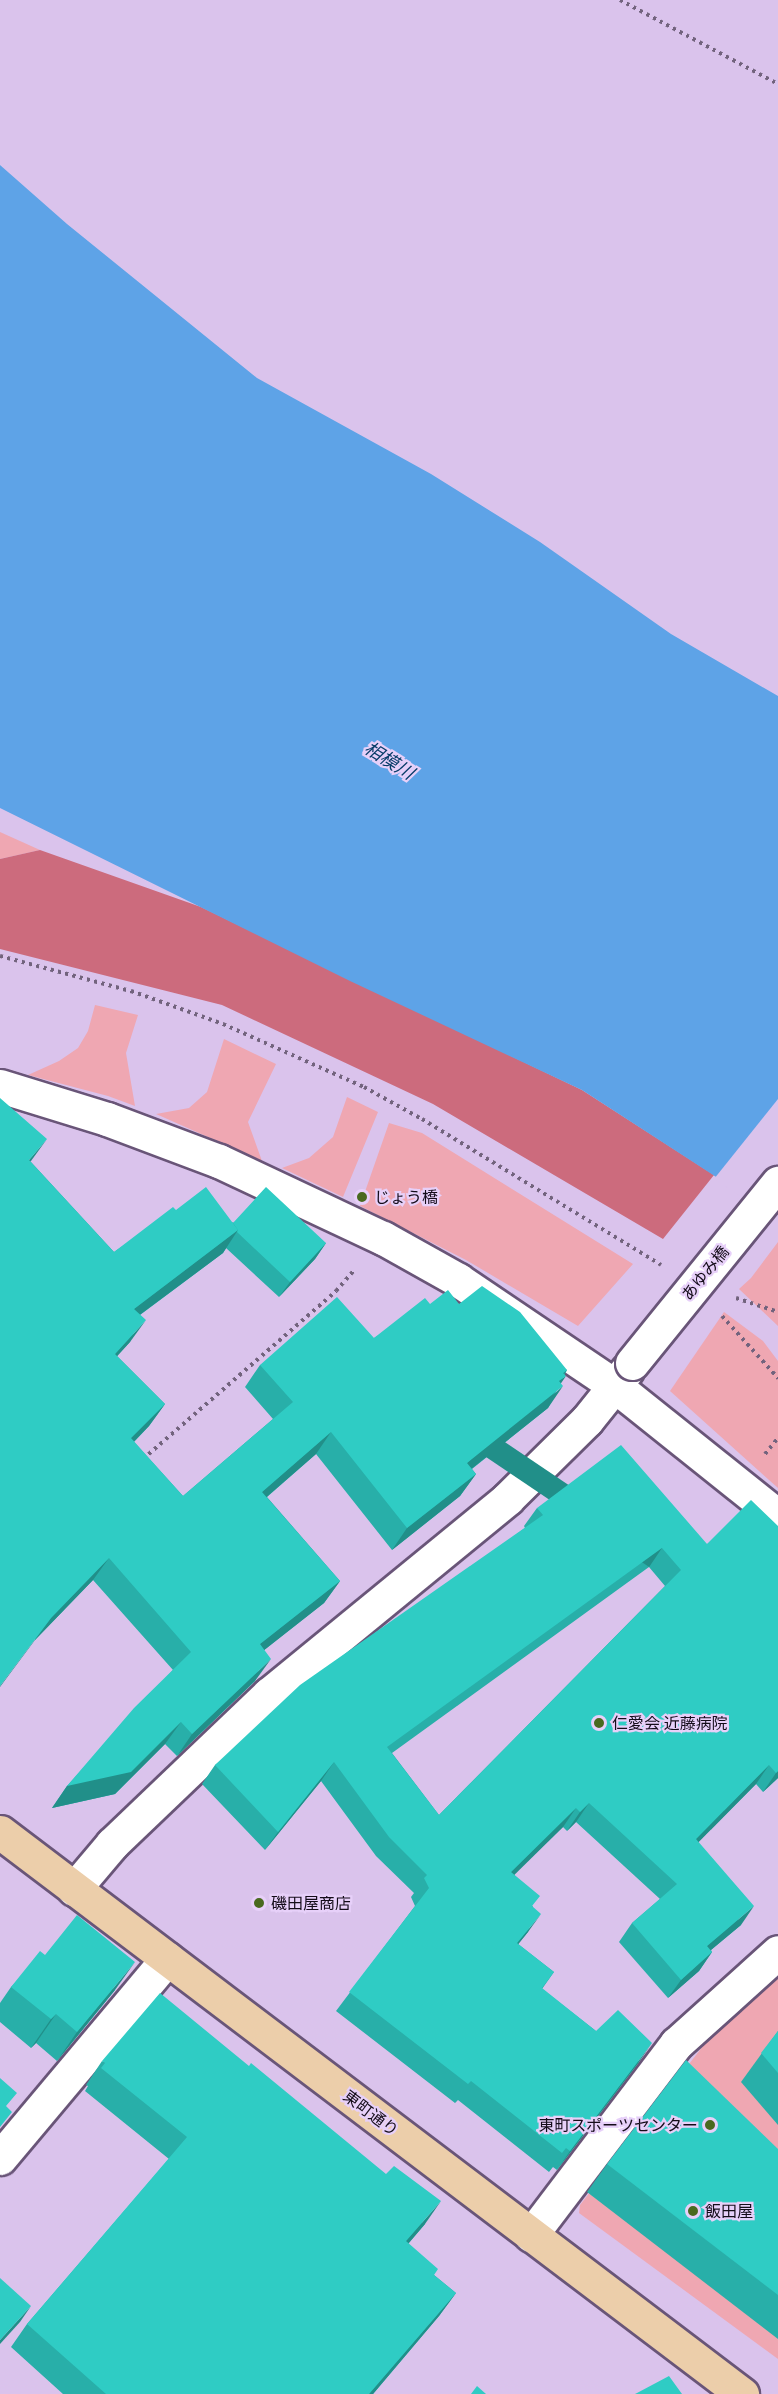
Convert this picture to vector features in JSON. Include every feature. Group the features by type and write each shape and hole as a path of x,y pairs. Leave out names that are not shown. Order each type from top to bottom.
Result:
{"main road":[{"name":"東町通り","path":"0,1832 742,2394"}],"street":[{"path":"0,1086 107,1119 219,1161 383,1238 624,1374 778,1516"},
{"name":"あゆみ橋","path":"74,1889 112,1844 269,1694 507,1498 572,1436 778,1183"},
{"path":"531,2235 676,2044 778,1952"},
{"path":"0,2158 167,1959"}],"path":[{"path":"620,0 778,84"},
{"path":"0,956 141,994 223,1024 364,1087 422,1119 670,1270"},
{"path":"142,1460 336,1291 383,1238"},
{"path":"714,1307 778,1378"}],"shaded area":[{"path":"0,832 40,850 0,859"},
{"path":"40,850 201,907 582,1090 714,1175 663,1239 433,1104 222,1005 0,949 0,859"},
{"path":"95,1005 138,1015 126,1053 135,1106 108,1096 28,1075 59,1061 78,1048 88,1031"},
{"path":"224,1039 276,1064 248,1122 262,1161 156,1114 189,1108 207,1092"},
{"path":"347,1097 378,1112 343,1197 282,1168 309,1158 333,1137"},
{"path":"389,1123 422,1133 633,1264 578,1326 466,1260 360,1206"},
{"path":"778,1242 778,1326 739,1289 751,1278"},
{"path":"724,1312 763,1341 778,1361 778,1488 670,1391"},
{"name":"東町スポーツセンター","path":"778,1977 778,2359 579,2213 580,2205 703,2046"}],"water":[{"name":"相模川","path":"0,165 67,224 257,378 431,474 540,542 671,634 778,696 778,1217 582,1090 350,981 0,808"}],"pier":[{"path":"778,1099 778,1220 714,1179"}],"building":[{"path":"0,1098 47,1139 29,1160 114,1252 173,1207 176,1210 206,1187 238,1230 134,1309 146,1320 115,1354 165,1404 131,1438 183,1496 293,1402 260,1365 337,1297 374,1338 425,1298 430,1304 448,1290 459,1304 482,1286 520,1312 567,1370 563,1373 566,1376 559,1381 563,1386 467,1463 476,1474 407,1528 331,1432 262,1492 340,1581 260,1644 271,1659 192,1734 181,1722 131,1772 67,1786 134,1708 191,1652 109,1558 51,1618 0,1686"},
{"path":"266,1187 326,1243 290,1282 237,1232 233,1223"},
{"path":"621,1445 707,1544 751,1500 778,1526 778,1771 776,1773 769,1765 696,1839 754,1906 707,1946 712,1952 681,1980 632,1923 677,1884 589,1803 580,1812 576,1808 511,1872 540,1896 532,1906 541,1914 517,1943 554,1972 542,1988 596,2031 618,2010 652,2043 570,2151 566,2148 562,2153 471,2081 468,2084 349,1992 429,1888 424,1878 427,1875 389,1837 334,1762 278,1832 215,1765 300,1685 543,1515 537,1508","holes":["662,1548 681,1570 439,1815 387,1747"]},
{"path":"77,1915 135,1962 77,2032 56,2014 51,2019 11,1987 40,1951 45,1955"},
{"path":"160,1993 249,2066 251,2063 386,2174 394,2166 441,2201 406,2241 438,2269 434,2275 456,2293 369,2394 106,2394 27,2324 187,2137 101,2068 105,2063 102,2061"},
{"path":"778,2031 778,2073 761,2053"},
{"path":"686,2060 778,2149 778,2295 607,2164"},
{"path":"0,2078 17,2093 6,2106 12,2112 0,2127"},
{"path":"0,2278 31,2306 0,2340"},
{"path":"669,2376 682,2394 635,2394 637,2393"},
{"path":"477,2386 486,2394 471,2394"}],"place":[{"name":"じょう橋","path":"362,1197"},
{"name":"仁愛会 近藤病院","path":"599,1723"},
{"name":"磯田屋商店","path":"259,1903"},
{"name":"東町スポーツセンター","path":"710,2125"},
{"name":"飯田屋","path":"693,2211"}]}
